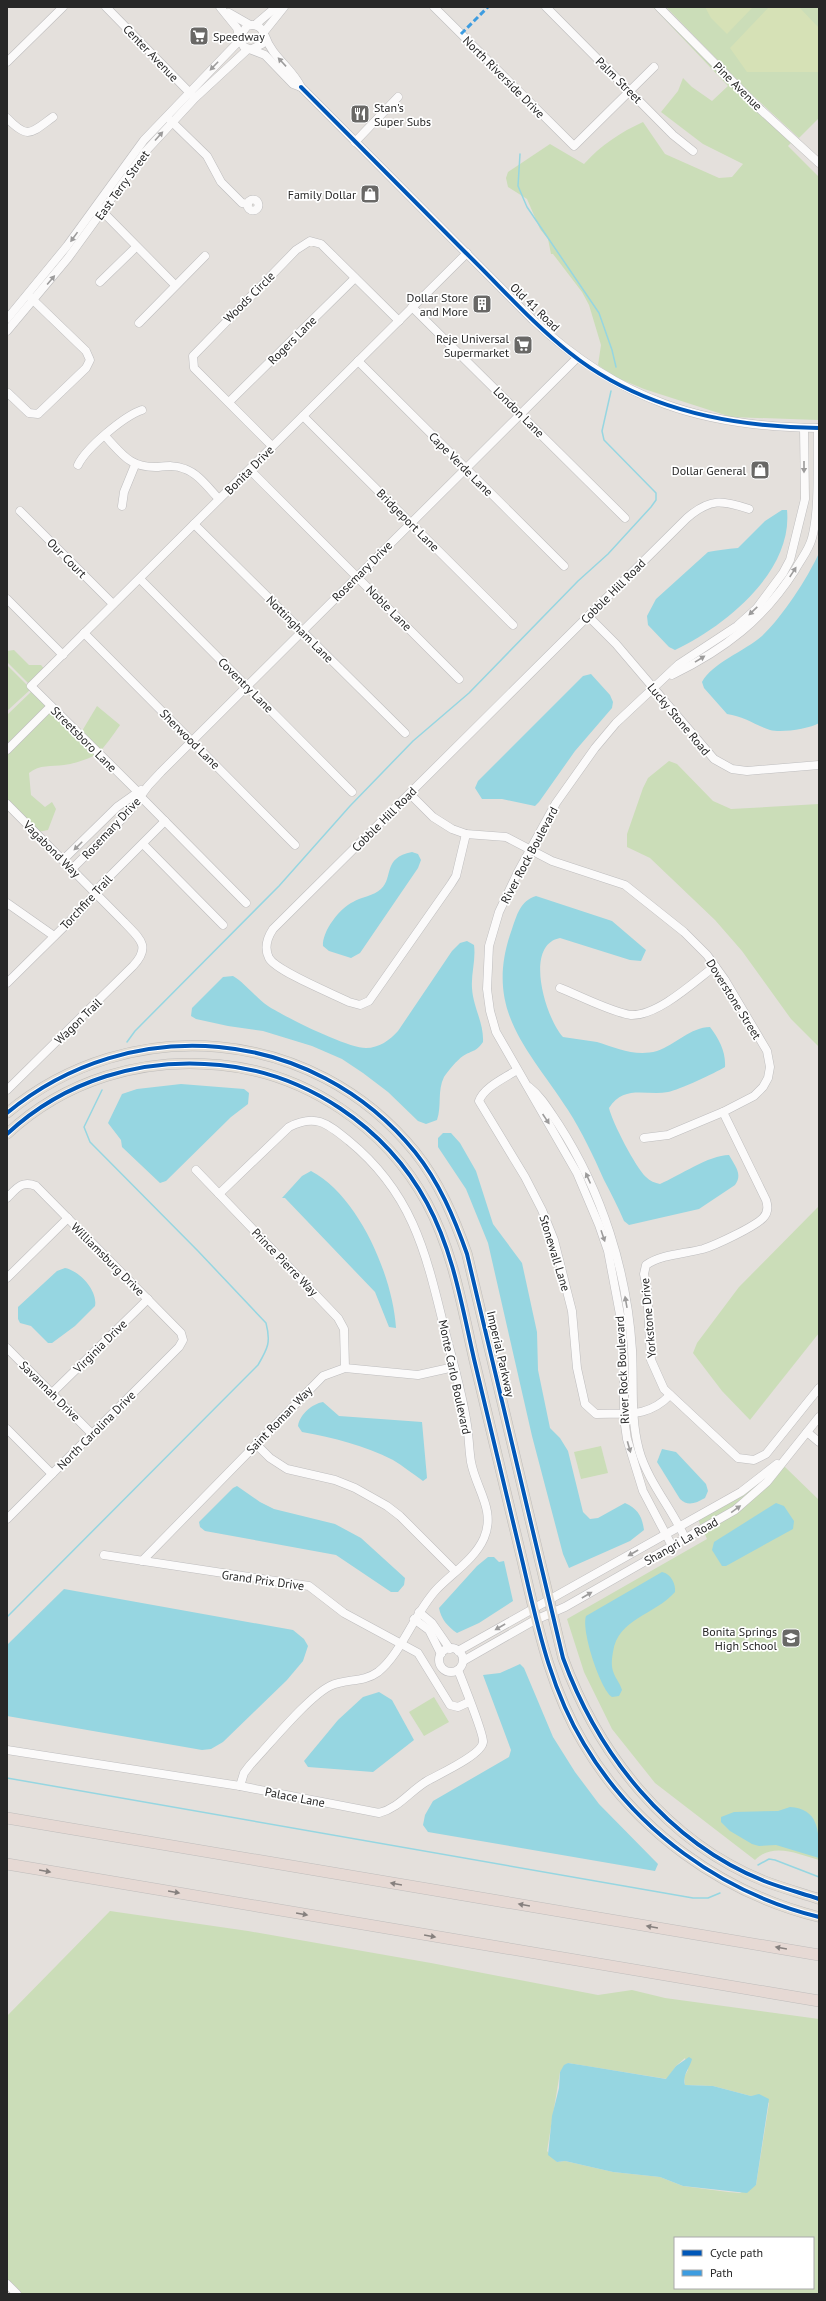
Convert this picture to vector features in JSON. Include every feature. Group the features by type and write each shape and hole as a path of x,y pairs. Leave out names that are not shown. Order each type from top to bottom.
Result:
{"highway":[{"path":"7,1818 819,1955"},
{"path":"7,1864 819,2001"}],"main road":[{"name":"Imperial Parkway","path":"7,1113 25,1098 57,1079 91,1064 165,1046 199,1045 219,1046 257,1052 294,1064 329,1080 353,1095 390,1126 414,1152 437,1185 454,1217 467,1254 563,1658 585,1710 616,1762 646,1797 680,1830 731,1864 764,1881 819,1899"},
{"path":"7,1134 48,1101 87,1082 124,1070 162,1064 196,1062 235,1066 270,1074 307,1089 340,1108 374,1135 403,1166 426,1202 442,1236 464,1314 534,1608 535,1620 550,1672 571,1721 584,1746 633,1808 668,1841 722,1879 757,1896 819,1917"}],"street":[{"path":"7,62 63,7"},
{"name":"Center Avenue","path":"106,7 192,95"},
{"path":"221,7 230,17 240,38 250,49"},
{"path":"221,7 243,22 253,25 264,34"},
{"path":"192,95 240,38 243,28 253,25 276,7"},
{"path":"192,95 250,49 259,47 264,34 284,7"},
{"name":"North Riverside Drive","path":"434,7 574,146 630,91"},
{"name":"Palm Street","path":"546,7 673,135 693,151"},
{"name":"Pine Avenue","path":"659,7 761,110 819,163"},
{"name":"Old 41 Road","path":"264,34 268,46 297,79 300,87"},
{"name":"Old 41 Road","path":"250,49 265,55 293,84 300,87 533,320 577,358 638,394 685,410 742,424 818,428"},
{"path":"630,91 654,67"},
{"name":"East Terry Street","path":"7,331 31,298 68,258 99,208 169,119 192,95"},
{"path":"355,142 398,97"},
{"path":"7,118 21,132 27,133 38,128 53,117"},
{"path":"169,119 207,156 221,182 242,203 248,204"},
{"path":"99,208 175,285"},
{"name":"Woods Circle","path":"272,446 194,368 193,356 296,250 305,243 316,241 399,321"},
{"path":"100,282 136,247"},
{"name":"Bonita Drive","path":"31,686 467,253"},
{"path":"139,323 205,256"},
{"name":"Rogers Lane","path":"229,402 355,278"},
{"path":"7,319 31,298 88,353 89,363 38,414 27,412 8,393"},
{"name":"London Lane","path":"412,308 625,518"},
{"name":"Rosemary Drive","path":"63,860 117,807 139,794 148,786 302,630 577,358"},
{"name":"Cape Verde Lane","path":"358,361 564,566"},
{"path":"78,464 82,455 132,413 142,410"},
{"name":"Bridgeport Lane","path":"303,416 513,625"},
{"name":"River Rock Boulevard","path":"666,678 679,664 718,641 757,608 783,573 790,560 805,499 804,428"},
{"name":"River Rock Boulevard","path":"672,1546 667,1533 648,1498 628,1445 624,1413 622,1325 608,1251 590,1200 577,1173 496,1032 490,1011 487,969 489,946 499,912 531,848 556,803 595,748 620,719 653,688 666,678 732,640 760,616 775,598 808,548 814,529 818,428"},
{"path":"105,436 135,465 147,467 172,466 186,469 197,476 219,499"},
{"path":"122,506 124,492 135,465"},
{"name":"Noble Lane","path":"250,470 358,576 459,679"},
{"name":"Cobble Hill Road","path":"466,834 456,876 369,1001 360,1004 349,1002 276,965 269,958 266,948 267,939 273,929 687,518 699,508 711,503 724,501 749,508"},
{"name":"Our Court","path":"20,511 113,604"},
{"path":"799,523 814,529"},
{"name":"Nottingham Lane","path":"194,524 405,733"},
{"path":"794,542 808,548"},
{"name":"Coventry Lane","path":"140,579 352,792"},
{"path":"7,599 63,655"},
{"name":"Lucky Stone Road","path":"588,616 616,644 710,756 727,767 747,771 819,765"},
{"name":"Sherwood Lane","path":"84,633 295,845"},
{"name":"Streetsboro Lane","path":"31,686 246,902"},
{"path":"7,750 51,706"},
{"name":"Rosemary Drive","path":"72,869 128,813 139,794"},
{"name":"Doverstone Street","path":"410,794 438,821 466,834 506,837 531,848 552,861 629,887 684,932 715,966 764,1045 770,1066 768,1078 759,1092 724,1112 668,1135 644,1138"},
{"name":"Vagabond Way","path":"7,804 142,941 144,948"},
{"name":"Torchfire Trail","path":"7,983 96,894 102,884 165,821"},
{"path":"143,844 223,925"},
{"path":"7,903 54,936"},
{"name":"Wagon Trail","path":"7,1090 136,963 144,948"},
{"path":"560,988 623,1013 640,1014 657,1007 678,994 715,966"},
{"name":"Stonewall Lane","path":"517,1070 481,1095 479,1101 526,1177 554,1240 572,1311 577,1368 585,1404 596,1414 624,1413"},
{"name":"River Rock Boulevard","path":"527,1085 546,1106 573,1148 593,1191 612,1239 621,1275 628,1314 632,1350 633,1413 640,1454 647,1470 670,1507 685,1538"},
{"name":"Yorkstone Drive","path":"724,1112 766,1200 767,1212 757,1222 711,1246 659,1259 646,1264 644,1274 647,1289 651,1360 657,1376 670,1395 738,1458 754,1460 766,1454 819,1388"},
{"name":"Monte Carlo Boulevard","path":"219,1194 290,1127 304,1121 316,1120 338,1132 378,1170 400,1198 427,1255 467,1424 472,1465 487,1507 489,1519 480,1546 455,1571 416,1616 400,1644 386,1664 370,1678 338,1682 322,1691 250,1765 244,1773 240,1786"},
{"name":"Prince Pierre Way","path":"196,1170 338,1318 344,1329 346,1368"},
{"name":"Williamsburg Drive","path":"7,1198 22,1183 28,1182 36,1186 181,1333 183,1340"},
{"path":"7,1278 68,1218"},
{"name":"Virginia Drive","path":"52,1393 148,1299"},
{"name":"North Carolina Drive","path":"9,1514 52,1474 179,1347 183,1340"},
{"name":"Savannah Drive","path":"7,1348 92,1434"},
{"name":"Saint Roman Way","path":"142,1561 323,1376 346,1368 418,1375 454,1367"},
{"path":"624,1413 653,1410 670,1395"},
{"name":"Shangri La Road","path":"463,1661 535,1620 565,1607 685,1538 709,1526 751,1497 767,1482 819,1417"},
{"path":"7,1429 52,1474"},
{"path":"807,1432 819,1442"},
{"path":"256,1444 270,1458 287,1469 335,1480 355,1488 387,1506 400,1516 455,1571"},
{"name":"Shangri La Road","path":"454,1650 549,1601 741,1492 762,1477 794,1449"},
{"path":"648,1498 660,1491"},
{"path":"657,1514 670,1507"},
{"name":"Grand Prix Drive","path":"104,1555 309,1586 344,1613 420,1655 450,1706 458,1707 469,1702"},
{"path":"416,1616 432,1623 463,1661 458,1670 447,1672 442,1667 439,1661 441,1654 429,1630 416,1616"},
{"path":"441,1654 454,1650"},
{"name":"Palace Lane","path":"7,1750 240,1786 379,1813 390,1810 425,1782 478,1752 483,1743 482,1733 458,1670"},
{"path":"7,2284 17,2294"}],"green space":[{"path":"653,7 663,7 748,94 796,138 788,146 819,177 819,420 731,417 644,389 615,377 598,365 601,345 589,305 582,292 553,254 551,254 548,239 540,229 527,199 508,187 506,178 508,172 550,144 584,164 597,151 612,140 643,122 665,154 719,178 732,177 743,164 703,144 661,112 678,91 683,78 692,87 712,101 728,86"},
{"path":"666,7 819,7 819,118 799,138 749,92"},
{"path":"705,7 753,7 727,34 711,18"},
{"path":"769,7 799,7 819,28 818,72 747,72 730,48"},
{"path":"14,650 29,665 41,665 45,670 35,684 36,690 76,733 82,731 97,706 120,725 102,749 94,756 72,764 37,768 29,773 31,795 45,807 52,802 56,809 48,830 38,832 7,811 7,715 32,691 32,687 7,662 7,651"},
{"path":"7,665 31,689 7,711"},
{"path":"669,761 677,764 713,801 731,809 819,804 819,1047 791,1019 742,951 715,920 650,858 627,847 627,834 643,788 648,778"},
{"path":"819,1206 819,1333 750,1420 722,1391 693,1353 697,1343 739,1287"},
{"path":"601,1446 608,1473 581,1479 574,1452"},
{"path":"784,1466 819,1500 819,1860 786,1851 778,1851 762,1855 755,1860 655,1783 612,1729 584,1672 567,1619 707,1539 704,1532"},
{"path":"764,1479 733,1507 701,1527 698,1519"},
{"path":"434,1697 449,1722 424,1736 409,1712"},
{"path":"110,1911 248,1931 431,1963 598,1995 632,1990 665,1998 819,2019 819,2294 15,2294 7,2286 7,2016","holes":["685,2058 688,2070 684,2077 685,2085 713,2086 751,2096 759,2095 769,2103 756,2185 740,2193 683,2186 660,2177 613,2172 565,2161 557,2162 547,2151 560,2072 568,2063 667,2079 676,2066"]}],"water":[{"path":"782,510 787,510 786,533 779,555 767,575 752,594 734,612 694,640 675,650 669,647 648,625 647,616 656,599 708,552 738,548 765,521"},
{"path":"819,553 819,723 802,729 775,731 727,714 704,688 702,682 713,669 755,642 770,628 794,597"},
{"path":"591,674 610,695 613,702 612,708 575,751 539,802 535,806 502,799 482,799 475,788 478,781 583,676"},
{"path":"412,852 418,854 421,860 418,868 360,953 351,958 329,951 323,946 325,934 343,909 353,902 381,889 385,884 392,863 403,855"},
{"path":"536,896 612,921 646,950 641,961 630,960 560,938 549,944 542,954 540,968 541,983 550,1015 556,1028 563,1037 597,1042 626,1051 641,1053 657,1051 696,1030 703,1028 710,1027 719,1041 723,1051 725,1067 673,1091 660,1093 628,1093 621,1096 609,1108 619,1134 636,1164 649,1180 654,1182 660,1184 712,1158 729,1155 736,1166 738,1174 735,1185 699,1209 629,1225 624,1221 578,1127 538,1067 514,1026 506,1005 503,983 504,957 512,929 520,909 526,901"},
{"path":"467,941 474,945 472,988 474,1002 482,1028 483,1042 476,1049 461,1058 444,1077 437,1120 426,1124 418,1121 388,1092 342,1059 312,1046 263,1031 228,1026 196,1019 191,1016 192,1008 223,977 233,976 268,1006 301,1024 331,1038 357,1047 375,1047 388,1040 398,1031 452,951 460,943"},
{"path":"181,1084 244,1089 249,1093 248,1104 231,1117 166,1181 160,1183 122,1147 121,1140 108,1123 122,1094 137,1089"},
{"path":"443,1133 451,1133 460,1143 476,1171 493,1224 522,1263 537,1332 538,1370 550,1428 560,1438 568,1451 583,1512 590,1519 598,1518 625,1503 636,1510 642,1521 644,1530 630,1541 569,1568 563,1554 532,1436 488,1243 466,1189 438,1147 438,1138"},
{"path":"311,1171 328,1183 344,1199 358,1218 370,1240 388,1285 396,1328 389,1327 375,1292 285,1198 282,1198 302,1176"},
{"path":"65,1268 76,1273 87,1282 94,1294 95,1306 75,1326 52,1343 48,1343 31,1326 20,1323 18,1319 18,1307 57,1271"},
{"path":"323,1402 339,1416 422,1422 427,1478 423,1481 393,1460 371,1450 302,1432 298,1426 301,1417 311,1407"},
{"path":"662,1449 676,1452 706,1484 708,1491 705,1498 689,1504 680,1499 657,1462"},
{"path":"237,1486 260,1502 274,1509 335,1524 361,1538 405,1578 404,1585 398,1592 391,1592 336,1555 205,1531 200,1527 199,1522 233,1488"},
{"path":"776,1503 784,1506 794,1521 793,1529 726,1566 722,1566 712,1550 714,1542"},
{"path":"488,1557 494,1557 499,1562 504,1561 513,1601 479,1623 457,1633 445,1622 441,1616 439,1608 477,1566"},
{"path":"662,1572 668,1575 672,1580 675,1586 675,1592 667,1600 630,1624 616,1641 613,1652 612,1666 614,1674 622,1690 619,1696 612,1697 607,1692 597,1672 586,1633 586,1616"},
{"path":"64,1589 293,1630 304,1639 308,1646 303,1661 287,1680 223,1742 211,1749 202,1750 7,1716 7,1645"},
{"path":"520,1664 524,1668 553,1737 575,1772 599,1804 658,1864 655,1871 428,1832 423,1825 425,1815 433,1801 509,1757 511,1750 483,1675 500,1673"},
{"path":"379,1692 392,1700 414,1740 373,1772 308,1767 304,1761 338,1720 363,1697"},
{"path":"790,1807 807,1812 816,1824 819,1840 819,1858 776,1845 759,1846 752,1844 730,1831 721,1822 721,1817 734,1812 778,1811"},
{"path":"689,2057 692,2059 685,2075 685,2085 713,2086 751,2096 759,2094 769,2099 756,2185 747,2193 683,2186 660,2177 613,2172 565,2161 557,2162 548,2155 552,2116 559,2088 560,2072 564,2065 568,2063 666,2079 676,2066"}],"waterway":[{"path":"520,154 518,186 527,207 599,313 612,350 616,367"},
{"path":"127,1042 135,1031 279,886 350,806 413,741 469,693 578,581 608,554 651,507 656,500 656,493 604,440 602,431 611,391"},
{"path":"7,1617 258,1365 268,1345 266,1323 198,1251 90,1142 84,1127 102,1090"},
{"path":"7,1778 693,1898 708,1898 720,1893"},
{"path":"758,1865 769,1859 775,1860 819,1877"}],"marked path":[{"path":"461,34 488,7"}],"cycle path":[{"path":"301,87 529,317 570,353 597,372 626,388 656,401 688,411 720,419 753,424 819,428"},
{"path":"7,1113 56,1080 108,1058 163,1047 219,1047 274,1057 326,1078 373,1110 424,1163 445,1200 467,1254 563,1658 578,1694 596,1728 616,1760 640,1791 667,1819 697,1843 729,1864 764,1881 819,1899"},
{"path":"7,1134 30,1115 54,1099 79,1086 106,1076 134,1069 191,1063 220,1065 252,1070 283,1079 312,1092 340,1108 366,1128 389,1150 410,1176 427,1203 444,1240 461,1299 544,1650 561,1698 584,1744 605,1775 629,1804 655,1830 684,1854 715,1874 749,1892 783,1906 819,1917"}],"place":[{"name":"Speedway","path":"199,36"},
{"name":"Stan's Super Subs","path":"360,114"},
{"name":"Family Dollar","path":"370,194"},
{"name":"Dollar Store and More","path":"482,304"},
{"name":"Reje Universal Supermarket","path":"523,345"},
{"name":"Dollar General","path":"760,470"},
{"name":"Bonita Springs High School","path":"791,1638"}]}
